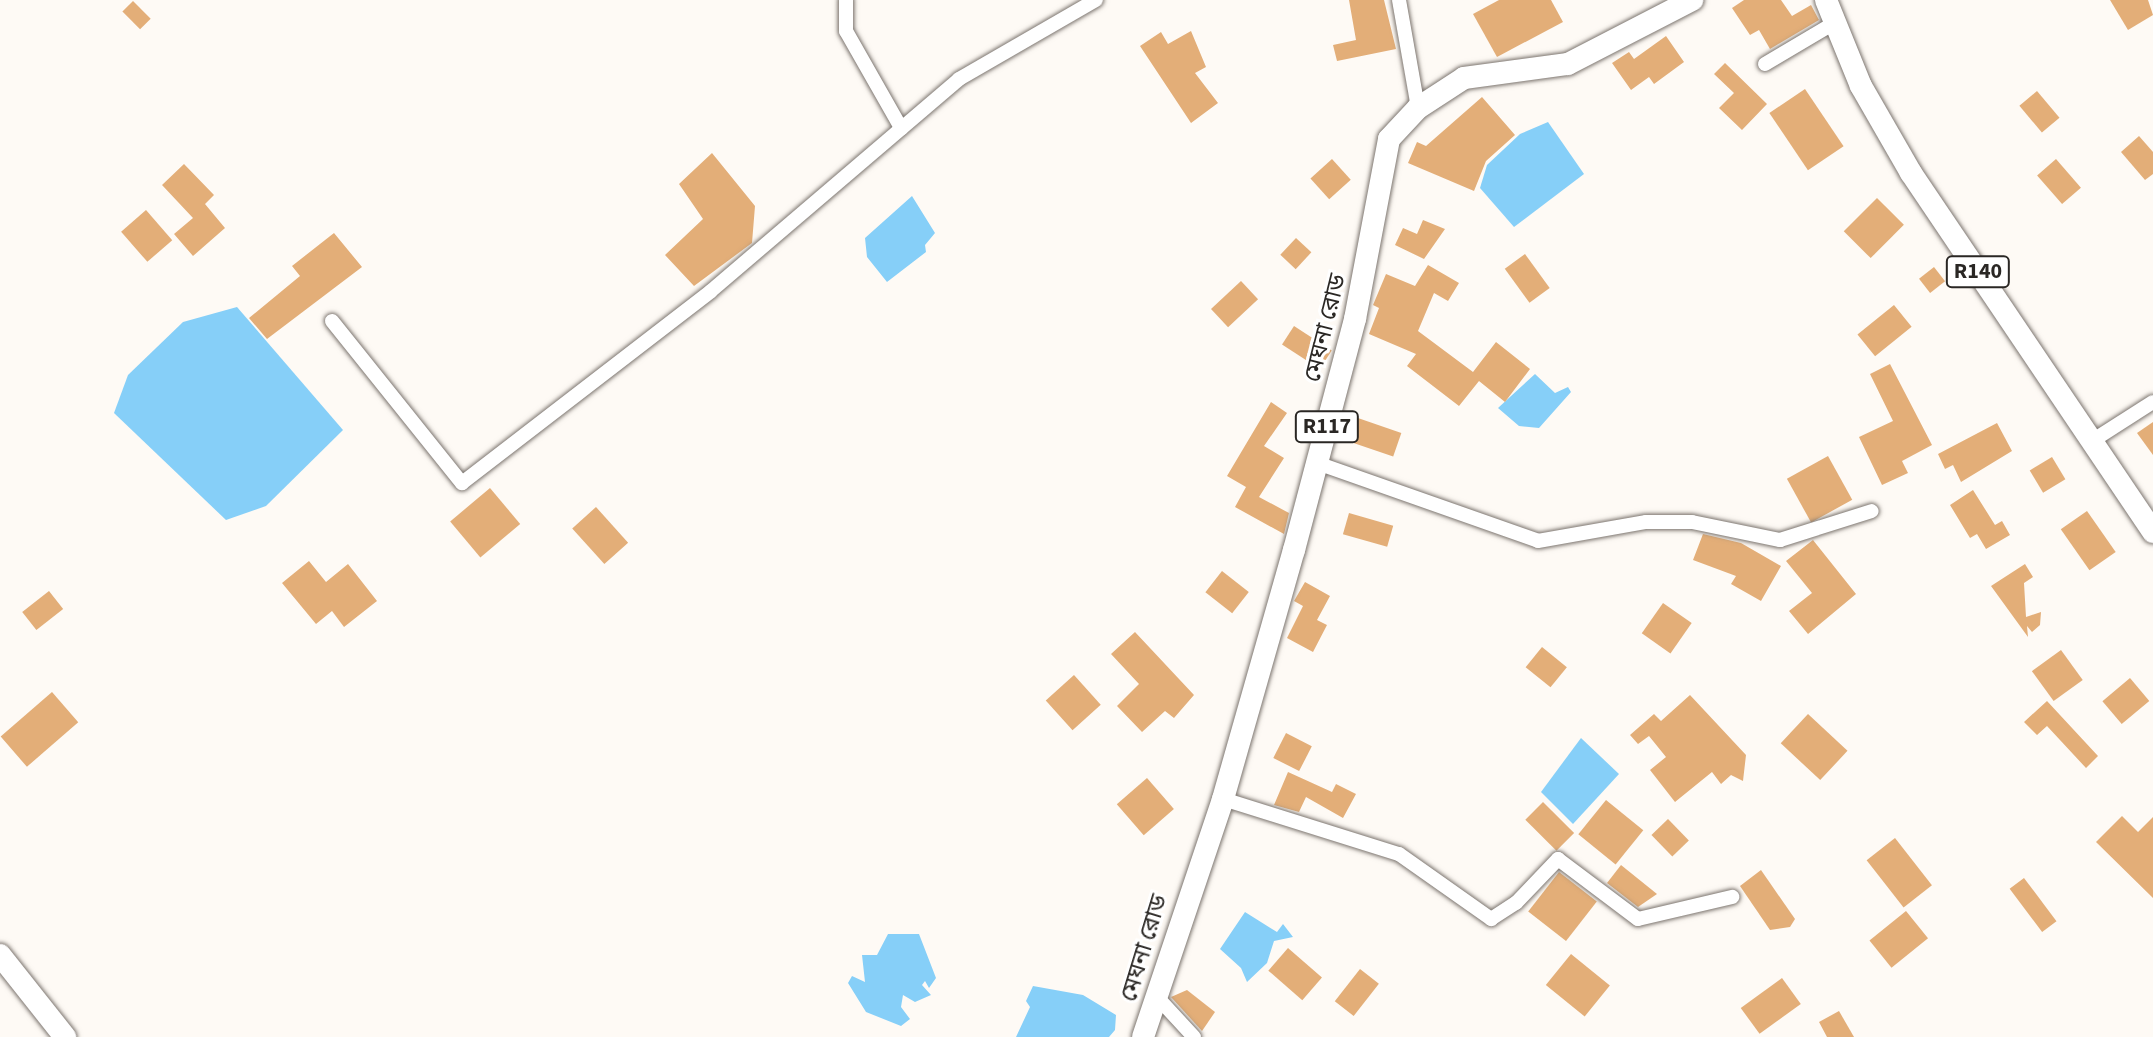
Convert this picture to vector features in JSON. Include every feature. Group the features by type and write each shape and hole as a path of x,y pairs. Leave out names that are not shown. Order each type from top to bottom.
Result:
{"main road":[{"name":"মেঘনা রোড","path":"1143,1037 1223,799 1317,463 1355,319 1389,139 1418,108 1464,78 1568,64 1692,0"},
{"name":"R140","path":"1826,0 1861,86 1911,173 2153,532"},
{"path":"0,955 65,1037"}],"street":[{"path":"846,0 846,31 901,128"},
{"path":"332,321 462,483 711,291 901,128 989,59 1096,0"},
{"path":"1399,0 1418,108"},
{"path":"1765,64 1834,23"},
{"path":"2092,441 2153,402"},
{"path":"1317,463 1538,541 1661,522 1730,527 1780,540 1872,511"},
{"path":"1223,799 1399,854 1491,919 1516,903 1558,859 1638,919 1732,897"},
{"path":"1158,998 1194,1037"}],"water":[{"path":"1548,122 1584,174 1514,227 1480,188 1487,165 1520,134"},
{"path":"912,196 935,233 925,245 926,252 887,282 867,257 865,238"},
{"path":"237,307 343,430 266,506 226,520 114,413 128,375 183,322"},
{"path":"1535,374 1555,393 1568,387 1571,392 1539,428 1519,426 1498,408"},
{"path":"1581,738 1619,774 1573,824 1541,792"},
{"path":"1245,912 1277,932 1283,924 1293,937 1274,941 1267,963 1247,982 1241,968 1220,949"},
{"path":"888,934 919,934 936,978 929,988 925,981 922,985 931,995 915,1002 903,995 901,1007 910,1019 901,1026 866,1012 848,983 852,976 865,982 862,955 877,955"},
{"path":"1033,986 1083,995 1116,1015 1115,1030 1109,1037 1016,1037 1030,1007 1026,1001"}],"building":[{"path":"1349,0 1384,0 1396,49 1337,61 1333,45 1356,40"},
{"path":"1499,0 1551,0 1563,22 1497,57 1473,14"},
{"path":"1744,0 1781,0 1792,16 1811,5 1819,20 1770,49 1759,30 1750,35 1732,8"},
{"path":"2110,0 2148,0 2153,15 2128,30"},
{"path":"133,1 151,19 140,29 122,12"},
{"path":"1191,31 1206,67 1195,73 1218,103 1191,123 1140,46 1161,32 1168,44"},
{"path":"1666,36 1684,62 1654,84 1649,77 1631,90 1612,63 1629,52 1634,59"},
{"path":"1725,63 1767,104 1742,130 1719,108 1734,93 1714,74"},
{"path":"1805,89 1844,146 1808,170 1769,113"},
{"path":"2037,91 2059,118 2042,133 2019,106"},
{"path":"1482,97 1515,135 1486,161 1474,191 1408,163 1417,142 1426,146"},
{"path":"2139,136 2153,152 2153,174 2145,180 2121,152"},
{"path":"712,153 755,206 752,243 694,286 665,255 703,219 679,184"},
{"path":"1332,159 1351,180 1329,199 1310,178"},
{"path":"2056,159 2081,188 2062,204 2037,175"},
{"path":"184,164 214,195 205,204 225,228 193,256 174,234 193,218 162,185"},
{"path":"1877,198 1904,225 1871,258 1844,231"},
{"path":"146,210 172,240 147,262 121,232"},
{"path":"1423,220 1445,229 1424,259 1395,245 1403,228 1417,234"},
{"path":"334,233 362,267 267,339 249,318 300,276 292,266"},
{"path":"1296,238 1311,252 1296,269 1280,255"},
{"path":"1525,254 1550,288 1529,303 1505,269"},
{"path":"1428,265 1459,283 1448,301 1434,293 1418,331 1473,372 1496,342 1530,369 1505,402 1479,381 1459,406 1407,366 1416,354 1369,334 1379,308 1373,305 1386,274 1415,286"},
{"path":"1934,267 1945,281 1930,293 1919,279"},
{"path":"1241,281 1258,299 1228,327 1211,309"},
{"path":"1894,305 1912,327 1875,356 1857,335"},
{"path":"1294,326 1332,351 1320,369 1282,344"},
{"path":"1890,364 1932,445 1902,461 1908,473 1882,485 1859,437 1893,421 1870,374"},
{"path":"1271,402 1287,413 1264,446 1284,458 1259,497 1289,513 1284,534 1235,507 1246,487 1227,476"},
{"path":"1355,417 1401,433 1393,457 1347,441"},
{"path":"2153,422 2153,455 2137,433"},
{"path":"1997,423 2012,451 1961,482 1953,465 1945,469 1938,454"},
{"path":"1828,456 1852,500 1811,523 1787,479"},
{"path":"2052,457 2065,479 2043,493 2030,470"},
{"path":"490,488 520,524 480,557 450,521"},
{"path":"1973,490 1995,525 2002,521 2010,535 1986,549 1977,534 1970,538 1950,505"},
{"path":"596,507 628,543 604,564 572,528"},
{"path":"2087,511 2116,552 2089,570 2061,529"},
{"path":"1349,513 1393,526 1387,547 1343,534"},
{"path":"1703,534 1741,543 1781,566 1761,601 1731,584 1736,576 1693,560"},
{"path":"1813,540 1856,594 1808,634 1789,611 1812,593 1786,561"},
{"path":"309,561 326,582 348,564 377,601 344,627 332,611 316,624 282,583"},
{"path":"2025,564 2033,577 2024,583 2026,617 2041,612 2040,625 2032,632 2027,626 2028,637 1991,586"},
{"path":"1222,571 1249,592 1232,613 1205,592"},
{"path":"1305,582 1330,596 1317,620 1327,625 1313,652 1287,638 1303,606 1294,601"},
{"path":"49,591 63,609 36,630 22,612"},
{"path":"1663,603 1692,623 1670,653 1642,633"},
{"path":"1135,632 1194,695 1174,718 1165,711 1142,732 1117,706 1139,684 1111,654"},
{"path":"1542,647 1567,667 1551,687 1526,667"},
{"path":"2061,650 2083,680 2054,701 2032,671"},
{"path":"1074,675 1101,705 1073,730 1046,700"},
{"path":"2130,678 2149,701 2122,724 2102,701"},
{"path":"52,692 78,722 27,767 1,737"},
{"path":"1690,695 1746,755 1743,781 1731,775 1721,784 1712,772 1675,802 1650,770 1666,757 1649,736 1638,744 1630,735 1654,714 1661,721"},
{"path":"2047,701 2098,756 2086,768 2047,726 2037,735 2024,722"},
{"path":"1808,714 1847,751 1820,780 1781,743"},
{"path":"1286,733 1312,746 1299,771 1273,758"},
{"path":"1288,772 1332,792 1336,784 1356,794 1343,818 1306,797 1299,812 1274,805"},
{"path":"1147,778 1174,809 1144,835 1117,804"},
{"path":"1606,800 1643,830 1616,864 1578,834"},
{"path":"1543,802 1574,833 1556,851 1525,820"},
{"path":"2122,816 2138,832 2153,817 2153,898 2096,842"},
{"path":"1668,819 1689,841 1672,857 1651,835"},
{"path":"1895,838 1932,885 1904,907 1867,860"},
{"path":"1621,865 1657,894 1638,907 1607,883"},
{"path":"1761,870 1795,919 1790,927 1770,930 1740,886"},
{"path":"1559,872 1597,902 1566,941 1528,911"},
{"path":"2024,878 2056,921 2042,932 2010,889"},
{"path":"1906,911 1928,938 1892,968 1869,941"},
{"path":"1288,948 1322,978 1302,1000 1268,971"},
{"path":"1571,954 1610,985 1585,1017 1546,985"},
{"path":"1360,969 1379,984 1354,1016 1335,1001"},
{"path":"1782,978 1801,1004 1760,1034 1741,1008"},
{"path":"1187,990 1215,1012 1202,1031 1171,997"},
{"path":"1839,1011 1854,1037 1827,1037 1819,1022"}]}
